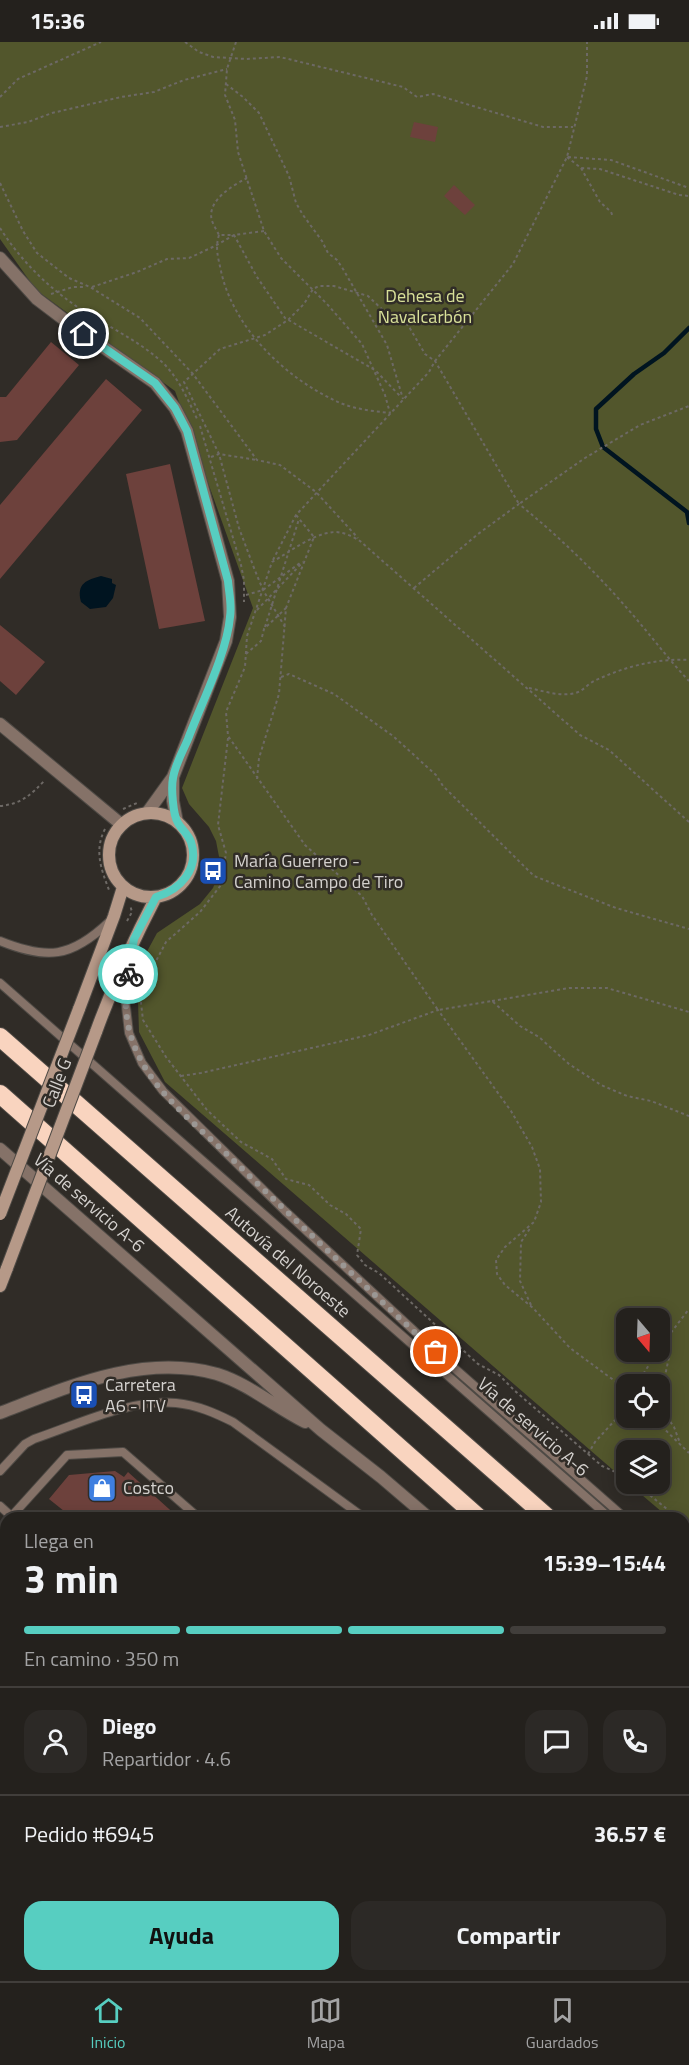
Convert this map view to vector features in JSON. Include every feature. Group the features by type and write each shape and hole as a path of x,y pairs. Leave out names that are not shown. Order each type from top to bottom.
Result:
{"highway":[{"path":"0,1027 106,1120 120,1142"},
{"name":"Autovía del Noroeste","path":"0,1037 541,1512"},
{"path":"0,1094 472,1512"}],"street":[{"path":"0,258 37,299 69,324 155,383 175,408 187,431 228,581 231,617 226,641 173,777 147,813"},
{"path":"0,724 122,825"},
{"path":"173,777 173,801 177,822"},
{"path":"147,813 167,817 177,822 185,831 193,852 188,876 169,893 156,897 138,895 123,886 113,874 109,854 115,833 122,825 130,819 147,813"},
{"name":"Calle G","path":"0,1214 114,916 123,886"},
{"name":"Calle G","path":"0,1286 101,1017 134,939 156,897"},
{"name":"Vía de servicio A-6","path":"0,1149 321,1430 422,1512"},
{"path":"0,1413 95,1379 141,1368 187,1368 218,1374 255,1391 289,1414 321,1430"}],"lane":[{"path":"0,940 25,951 42,954 65,951 85,942 114,916"},
{"path":"134,939 125,998 129,1034 142,1063 163,1091 285,1211 453,1367 618,1512"},
{"name":"Vía de servicio A-6","path":"0,983 603,1512"},
{"path":"0,1471 25,1444 34,1439 124,1408 152,1403 177,1403 214,1413 233,1422 356,1512"},
{"path":"15,1512 67,1455 123,1452 192,1512"}],"path":[{"path":"0,97 18,79 101,42"},
{"path":"185,42 199,52 213,57 280,57 402,87 417,97 433,94 543,127 573,127"},
{"path":"236,42 226,69 225,95 236,120 238,152 264,231 281,258 313,289 362,344 375,370 390,412"},
{"path":"587,42 587,76 567,157 513,264 435,361 429,372 296,514 272,562 248,636 245,667 226,711 228,736 218,825 226,853 221,885 200,912 166,942 144,984 143,1020 166,1057 207,1110 241,1142 272,1159 286,1179 309,1185 361,1229 357,1255 365,1265 379,1273 478,1364 499,1375 588,1455 602,1466 616,1472"},
{"path":"0,127 28,122 52,113 121,97 154,92 184,80 226,69"},
{"path":"226,84 259,113 289,176 296,203 328,253 343,269 387,345 404,399"},
{"path":"567,157 581,168 600,202 613,217"},
{"path":"567,157 611,160 689,188"},
{"path":"581,168 600,169 679,195 689,196"},
{"path":"247,178 215,201 211,219 219,235 216,246 222,276 232,305 255,338 283,366 306,384 337,402 365,410 390,412"},
{"path":"0,183 23,231 37,253 69,278 90,287 140,318 193,374 257,460"},
{"path":"0,228 23,261 39,278 56,292 132,340 162,362 181,384 204,434 211,457 241,565 245,595 263,590 305,560"},
{"path":"219,235 264,231"},
{"path":"234,235 257,277 288,321 375,370 404,399"},
{"path":"37,299 73,287 90,287 137,272 167,259 189,258 234,235"},
{"path":"285,627 263,590 239,528 219,454 183,381 220,349 265,335 288,321 304,304 313,289 319,286 334,286 368,296 386,313 408,325 425,354 435,361 519,504 560,538 638,621 689,681"},
{"path":"414,589 478,534 585,458 640,425 689,406"},
{"path":"211,457 219,454 280,465 316,492 360,541 414,589 580,735 609,750 689,822"},
{"path":"296,514 314,537"},
{"path":"246,654 261,640 299,519"},
{"path":"272,562 314,537 335,532 344,533 360,541"},
{"path":"258,779 259,758 279,694 286,608 314,537"},
{"path":"255,612 305,560"},
{"path":"265,627 286,608"},
{"path":"527,687 553,693 577,693 591,682 624,669 668,659 689,660"},
{"path":"281,677 289,674 334,694 393,736 436,775 443,786 534,876 616,908 689,929"},
{"path":"228,736 305,845 362,896 372,915 485,1074 532,1147 540,1168 541,1202 534,1222 521,1242 519,1281 533,1308"},
{"path":"0,806 15,804 35,790 55,769"},
{"path":"100,839 100,864 110,891"},
{"path":"180,1076 369,1035 438,1010 569,988 607,988 689,1012"},
{"path":"492,1001 569,1064 601,1085 689,1116"},
{"path":"534,1222 505,1247 496,1260 497,1274 505,1285 533,1308 570,1348 616,1382"},
{"path":"670,1335 689,1309"},
{"path":"588,1455 595,1442 616,1419"},
{"path":"670,1421 680,1445"},
{"path":"662,1428 689,1453"},
{"path":"648,1494 671,1512"}],"green space":[{"name":"Dehesa de Navalcarbón","path":"0,42 689,42 689,1512 662,1512 641,1494 670,1494 670,1440 616,1440 616,1472 165,1082 139,1032 137,970 157,933 200,904 213,888 221,867 216,841 209,827 189,804 182,788 253,608 175,391 36,290 0,239"}],"water":[{"path":"101,576 112,579 112,583 116,585 113,598 106,607 90,609 81,602 81,586"}],"building":[{"path":"414,122 438,127 435,142 410,137"},
{"path":"454,185 475,205 465,215 444,196"},
{"path":"51,342 79,365 17,440 0,442 0,397 6,397"},
{"path":"106,379 142,410 0,579 0,505"},
{"path":"170,464 205,621 159,629 126,474"},
{"path":"0,625 45,662 16,695 0,681"},
{"name":"Costco","path":"115,1471 124,1477 128,1472 172,1512 63,1512 49,1499 69,1475"}],"waterway":[{"path":"689,328 664,353 634,374 596,409 596,429 603,447 687,512 689,523"}],"way so far":[{"path":"128,974 125,998 129,1034 142,1063 163,1091 285,1211 436,1352"}],"place":[{"name":"María Guerrero - Camino Campo de Tiro","path":"213,871"},
{"name":"Carretera A6 - ITV","path":"84,1395"},
{"name":"Costco","path":"102,1488"}],"route":[{"path":"84,334 155,383 175,408 187,431 228,581 230,599 231,617 226,641 173,777 173,801 177,822 190,841 193,852 192,863 188,876 179,886 169,893 156,897 134,939 128,974"}]}
